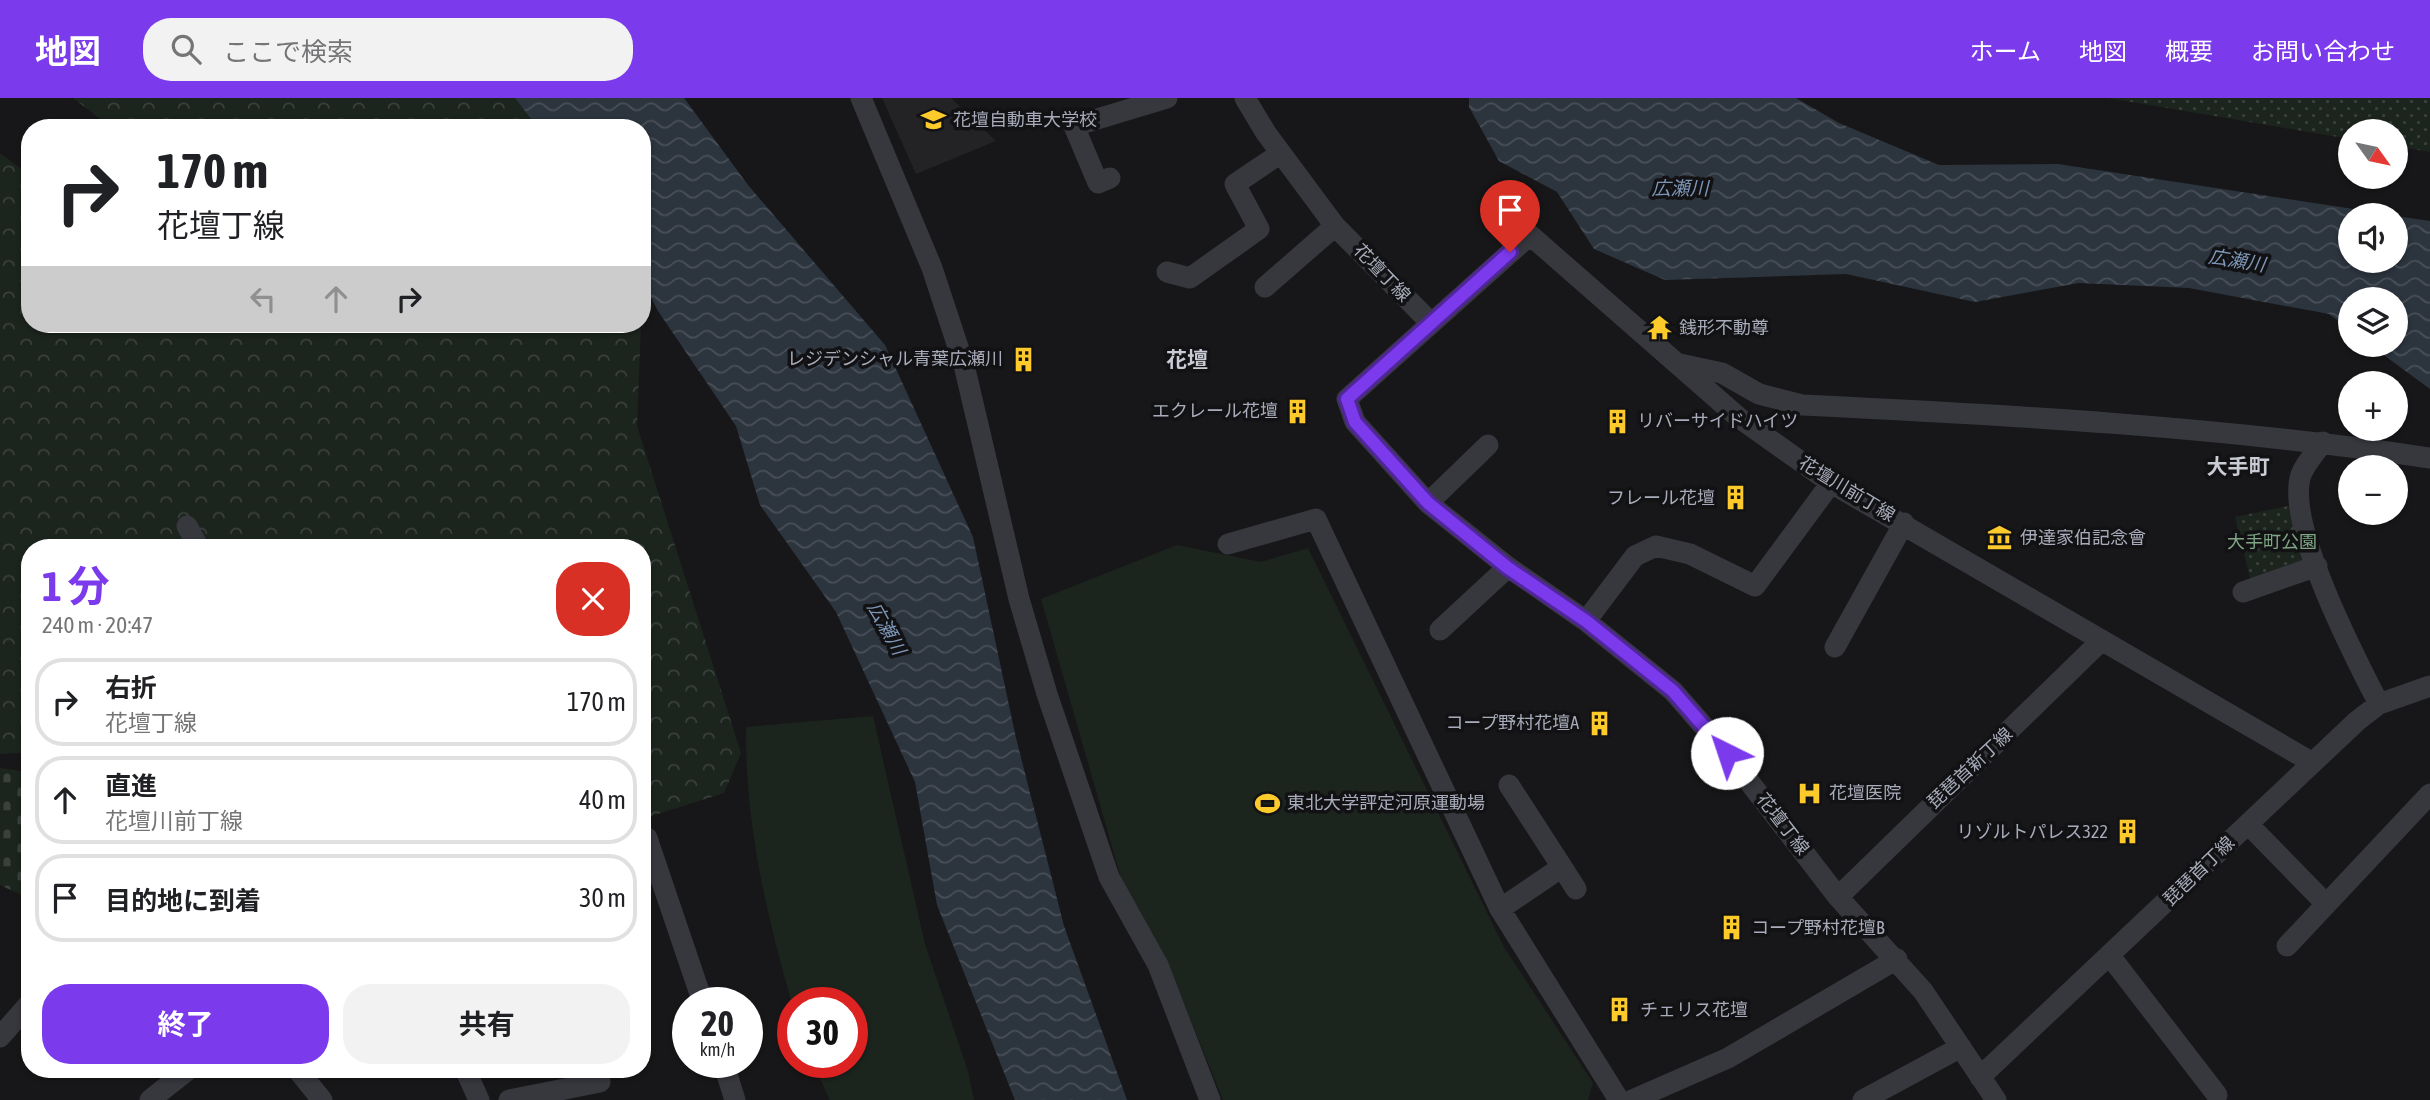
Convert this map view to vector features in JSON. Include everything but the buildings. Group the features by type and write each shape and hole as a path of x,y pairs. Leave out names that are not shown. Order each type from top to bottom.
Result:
{"street":[{"path":"860,98 932,268 964,365 1020,599 1047,694 1110,877 1157,965 1210,1100"},
{"path":"1097,184 1074,126 1167,98"},
{"name":"花壇丁線","path":"1245,98 1281,153 1335,226 1431,323 1347,399 1355,422 1428,503 1508,568 1586,621 1673,691 1760,794 1838,897 1897,960 1961,1046 1996,1100"},
{"path":"1167,272 1190,278 1259,229 1234,184 1281,153"},
{"path":"1265,287 1335,226"},
{"name":"花壇川前丁線","path":"1431,323 1530,235 1738,417 1831,483 2313,763"},
{"path":"1678,363 1722,373 1759,394 1802,405 2126,425 2323,442 2430,458"},
{"path":"2323,442 2300,476 2298,505 2317,566 2345,639 2379,704"},
{"path":"1428,503 1488,445"},
{"path":"1586,621 1635,556 1656,546 1689,554 1755,586 1831,483"},
{"path":"1228,544 1316,519 1500,909 1619,1100"},
{"path":"1835,647 1904,523"},
{"path":"187,526 194,539"},
{"path":"2243,592 2317,566"},
{"path":"1440,630 1508,568"},
{"name":"琵琶首新丁線","path":"1838,897 2102,640"},
{"name":"琵琶首丁線","path":"1980,1077 2379,704 2430,686"},
{"path":"1509,785 1576,889"},
{"path":"2287,946 2430,794"},
{"path":"2248,824 2326,904"},
{"path":"651,850 698,987"},
{"path":"1500,909 1562,867"},
{"path":"2110,956 2217,1095"},
{"path":"1632,1100 1681,1091 1897,960"},
{"path":"0,1037 21,1013"},
{"path":"1863,1100 1961,1046"},
{"path":"150,1100 178,1078"},
{"path":"305,1078 322,1100"},
{"path":"469,1078 479,1100"},
{"path":"509,1100 600,1082 599,1078"},
{"path":"728,1078 735,1100"}],"shaded area":[{"name":"花壇自動車大学校","path":"882,98 951,98 996,141 916,174"}],"green space":[{"path":"73,98 515,98 531,119 100,119"},
{"path":"2108,98 2430,98 2430,152 2408,148 2408,119 2338,119 2338,137"},
{"path":"0,153 21,169 21,333 641,333 637,426 741,753 724,793 651,816 651,539 21,539 21,753 0,754"},
{"name":"大手町公園","path":"2293,505 2307,561 2251,582 2235,517"},
{"name":"東北大学評定河原運動場","path":"1177,545 1261,562 1308,548 1504,947 1593,1083 1588,1100 1223,1100 1165,956 1121,878 1041,599"},
{"path":"873,716 925,944 968,1071 974,1100 830,1100 820,1078 868,1078 868,987 787,987 766,903 753,833 746,727"},
{"path":"0,768 21,771 21,895 0,885"}],"water":[{"name":"広瀬川","path":"515,98 684,98 748,185 885,345 973,537 1016,738 1064,926 1127,1100 1015,1100 937,905 915,782 836,612 760,505 736,426 651,297 651,119 531,119"},
{"name":"広瀬川","path":"1469,98 1796,98 1839,123 1939,165 2058,164 2338,207 2338,273 2408,273 2408,218 2430,221 2430,389 2386,357 2408,357 2408,287 2338,287 2338,321 2329,314 2189,288 2079,283 1975,302 1846,274 1665,280 1594,249 1557,192 1499,161 1469,107"}],"place":[{"name":"花壇自動車大学校","path":"933,120"},
{"name":"銭形不動尊","path":"1659,328"},
{"name":"レジデンシャル青葉広瀬川","path":"1023,359"},
{"name":"エクレール花壇","path":"1298,411"},
{"name":"リバーサイドハイツ","path":"1617,421"},
{"name":"フレール花壇","path":"1735,498"},
{"name":"伊達家伯記念會","path":"2000,538"},
{"name":"コープ野村花壇A","path":"1599,723"},
{"name":"花壇医院","path":"1809,793"},
{"name":"東北大学評定河原運動場","path":"1267,803"},
{"name":"リゾルトパレス322","path":"2128,832"},
{"name":"コープ野村花壇B","path":"1731,928"},
{"name":"チェリス花壇","path":"1620,1010"}],"district":[{"name":"花壇","path":"1187,360"},
{"name":"大手町","path":"2238,467"}],"route":[{"path":"1510,252 1347,399 1355,422 1428,503 1508,568 1586,621 1673,691 1727,753"}]}
